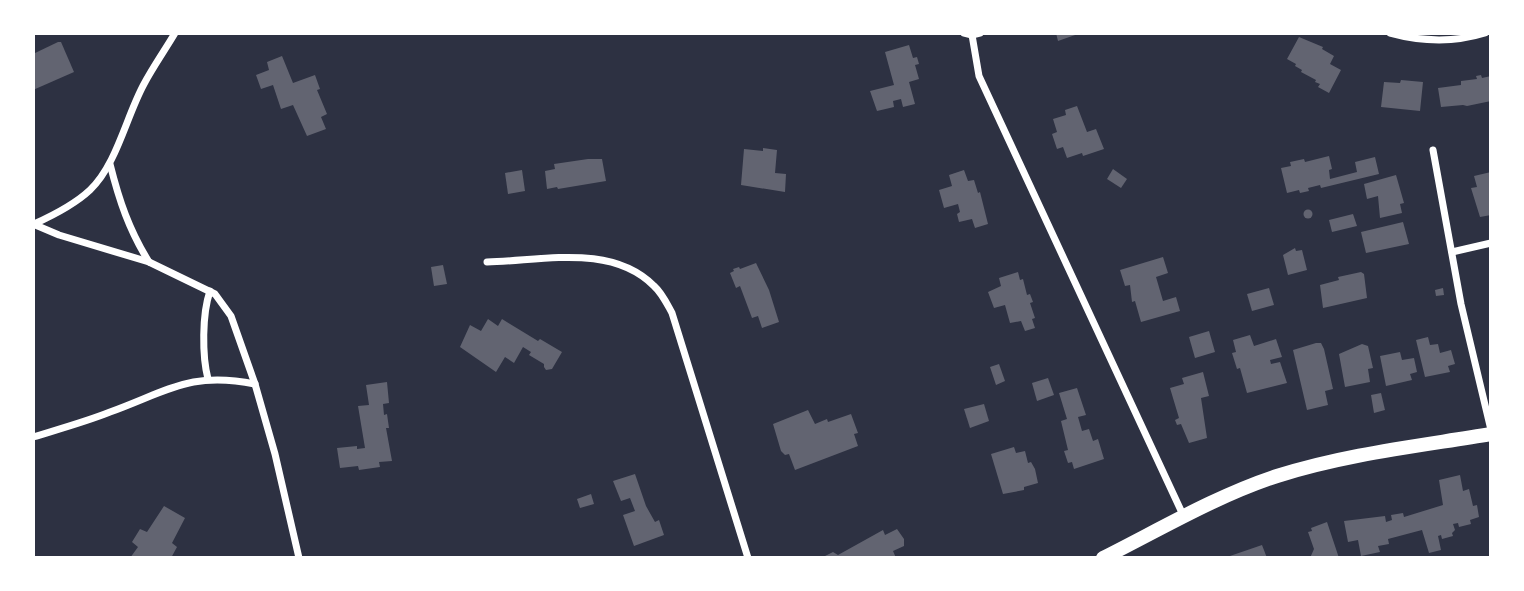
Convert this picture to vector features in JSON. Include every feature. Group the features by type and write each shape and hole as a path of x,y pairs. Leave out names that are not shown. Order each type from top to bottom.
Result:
{"main road":[{"path":"1103,558 1184,517 1274,477 1322,463 1491,432"}],"street":[{"path":"34,224 59,212 92,189 110,164 123,127 144,84 175,33"},
{"path":"1390,33 1444,42 1485,33"},
{"path":"972,34 979,76 1184,517"},
{"path":"1433,150 1461,304 1491,432"},
{"path":"110,164 124,217 149,262"},
{"path":"34,224 59,235 149,262 215,294 230,316 255,384 275,454 299,558"},
{"path":"1452,252 1491,243"},
{"path":"487,262 595,258 618,263 660,292 672,313 748,558"},
{"path":"208,379 205,314 210,291"},
{"path":"33,437 109,413 176,385 208,379 230,379 255,384"}],"building":[{"path":"1056,33 1078,33 1078,34 1058,41"},
{"path":"1299,37 1323,47 1322,49 1334,56 1330,64 1341,70 1329,93 1318,87 1320,84 1315,82 1316,80 1301,72 1296,64 1287,59"},
{"path":"61,42 74,72 33,90 33,54"},
{"path":"909,45 913,58 917,57 919,64 915,65 919,79 909,82 915,104 903,107 901,99 893,101 894,107 877,111 870,91 894,85 885,52"},
{"path":"282,56 293,83 315,75 320,89 317,90 327,114 321,117 326,129 307,136 293,105 281,109 273,85 261,89 256,75 269,70 267,62"},
{"path":"1481,75 1482,78 1491,76 1491,101 1467,106 1441,107 1438,88 1461,85 1461,81 1477,79 1476,76"},
{"path":"1401,80 1423,82 1420,111 1381,107 1384,82 1400,83"},
{"path":"1077,106 1087,132 1096,129 1104,149 1067,158 1063,147 1057,149 1052,134 1057,132 1053,119 1066,115 1065,110"},
{"path":"763,148 777,150 775,173 786,174 785,192 741,185 744,149 763,151"},
{"path":"1329,156 1332,169 1329,170 1330,179 1357,172 1355,162 1375,157 1379,174 1321,188 1320,185 1300,193 1299,190 1287,193 1281,168 1291,166 1290,162 1304,159 1305,162"},
{"path":"602,159 606,181 547,189 545,171 555,169 554,164"},
{"path":"1113,169 1127,179 1121,188 1107,179"},
{"path":"522,170 525,191 508,194 505,173"},
{"path":"964,170 968,181 974,180 978,193 980,192 988,224 975,228 972,219 959,222 958,204 944,208 939,190 952,186 949,175"},
{"path":"1491,172 1491,215 1480,217 1471,188 1477,187 1474,176"},
{"path":"1396,175 1404,203 1400,204 1402,213 1380,218 1378,196 1367,199 1364,184"},
{"path":"1308,210 1312,214 1308,218 1304,214"},
{"path":"1353,214 1357,226 1332,232 1329,220"},
{"path":"1403,222 1409,244 1366,253 1361,232"},
{"path":"1295,248 1296,251 1302,250 1307,270 1288,275 1283,255"},
{"path":"1163,257 1168,273 1156,277 1163,301 1176,297 1180,311 1141,322 1135,301 1132,302 1130,285 1125,286 1120,270"},
{"path":"756,263 769,290 779,322 762,328 758,316 752,318 740,286 736,288 730,273 733,269"},
{"path":"443,265 447,284 434,286 431,267"},
{"path":"1018,272 1020,280 1023,279 1027,295 1030,294 1033,302 1030,303 1035,318 1032,319 1035,328 1025,331 1021,321 1010,323 1005,305 994,308 988,292 1001,286 999,278"},
{"path":"1361,272 1364,274 1367,298 1323,308 1320,285 1339,280 1338,277"},
{"path":"1269,288 1274,305 1252,311 1247,294"},
{"path":"1443,288 1444,295 1436,296 1435,290"},
{"path":"488,319 498,326 502,319 562,352 552,369 546,370 544,364 529,355 531,352 523,347 514,363 505,357 496,372 460,347 470,325 481,331"},
{"path":"1209,331 1215,352 1195,358 1189,337"},
{"path":"1250,335 1254,346 1276,339 1282,357 1270,360 1271,364 1280,362 1287,383 1247,393 1240,368 1237,369 1232,353 1236,352 1233,340"},
{"path":"1428,337 1430,345 1438,344 1440,353 1451,350 1455,364 1448,366 1450,372 1425,377 1416,340"},
{"path":"1321,343 1324,349 1333,389 1325,391 1328,405 1307,410 1293,350"},
{"path":"1362,344 1368,346 1373,368 1368,369 1370,382 1345,387 1339,354"},
{"path":"1400,352 1402,360 1414,358 1417,372 1410,374 1412,380 1386,386 1380,356"},
{"path":"999,364 1005,381 996,385 990,367"},
{"path":"1203,372 1209,396 1201,398 1207,438 1189,443 1181,424 1177,425 1175,420 1179,418 1170,388 1184,384 1182,378"},
{"path":"1048,378 1054,395 1037,401 1032,383"},
{"path":"387,382 389,403 383,404 384,415 387,414 389,428 386,428 392,461 379,462 380,467 359,470 358,466 340,468 337,448 365,448 358,406 369,405 366,385"},
{"path":"1077,388 1086,415 1078,417 1082,431 1089,429 1093,441 1098,439 1104,459 1074,469 1072,462 1068,463 1064,451 1068,450 1061,421 1067,419 1059,393"},
{"path":"1381,393 1385,410 1374,413 1371,395"},
{"path":"984,404 989,421 970,428 964,409"},
{"path":"808,410 815,424 851,414 858,433 854,434 858,446 795,470 789,454 785,455 781,451 773,424"},
{"path":"1014,447 1016,453 1025,451 1028,463 1031,462 1035,469 1038,483 1024,487 1024,490 1003,494 991,454"},
{"path":"635,474 646,506 655,522 659,520 664,535 634,546 623,515 635,511 630,498 621,501 613,481"},
{"path":"1460,475 1463,491 1469,489 1473,506 1477,505 1479,517 1470,520 1471,524 1459,527 1458,523 1453,524 1453,536 1442,539 1441,535 1438,536 1441,550 1429,553 1422,530 1388,539 1389,544 1378,546 1380,552 1361,556 1358,540 1348,542 1344,521 1385,516 1386,522 1392,520 1391,515 1403,513 1404,517 1443,505 1439,480"},
{"path":"591,494 594,504 580,508 577,499"},
{"path":"164,506 185,518 172,543 177,547 171,558 130,558 138,547 132,542 140,529 147,532"},
{"path":"1327,522 1339,558 1310,558 1314,549 1308,532 1312,531 1311,528"},
{"path":"897,529 904,539 904,546 893,551 896,558 821,558 833,552 838,555 883,530 885,535"},
{"path":"1262,545 1267,558 1227,558 1227,557"}]}
